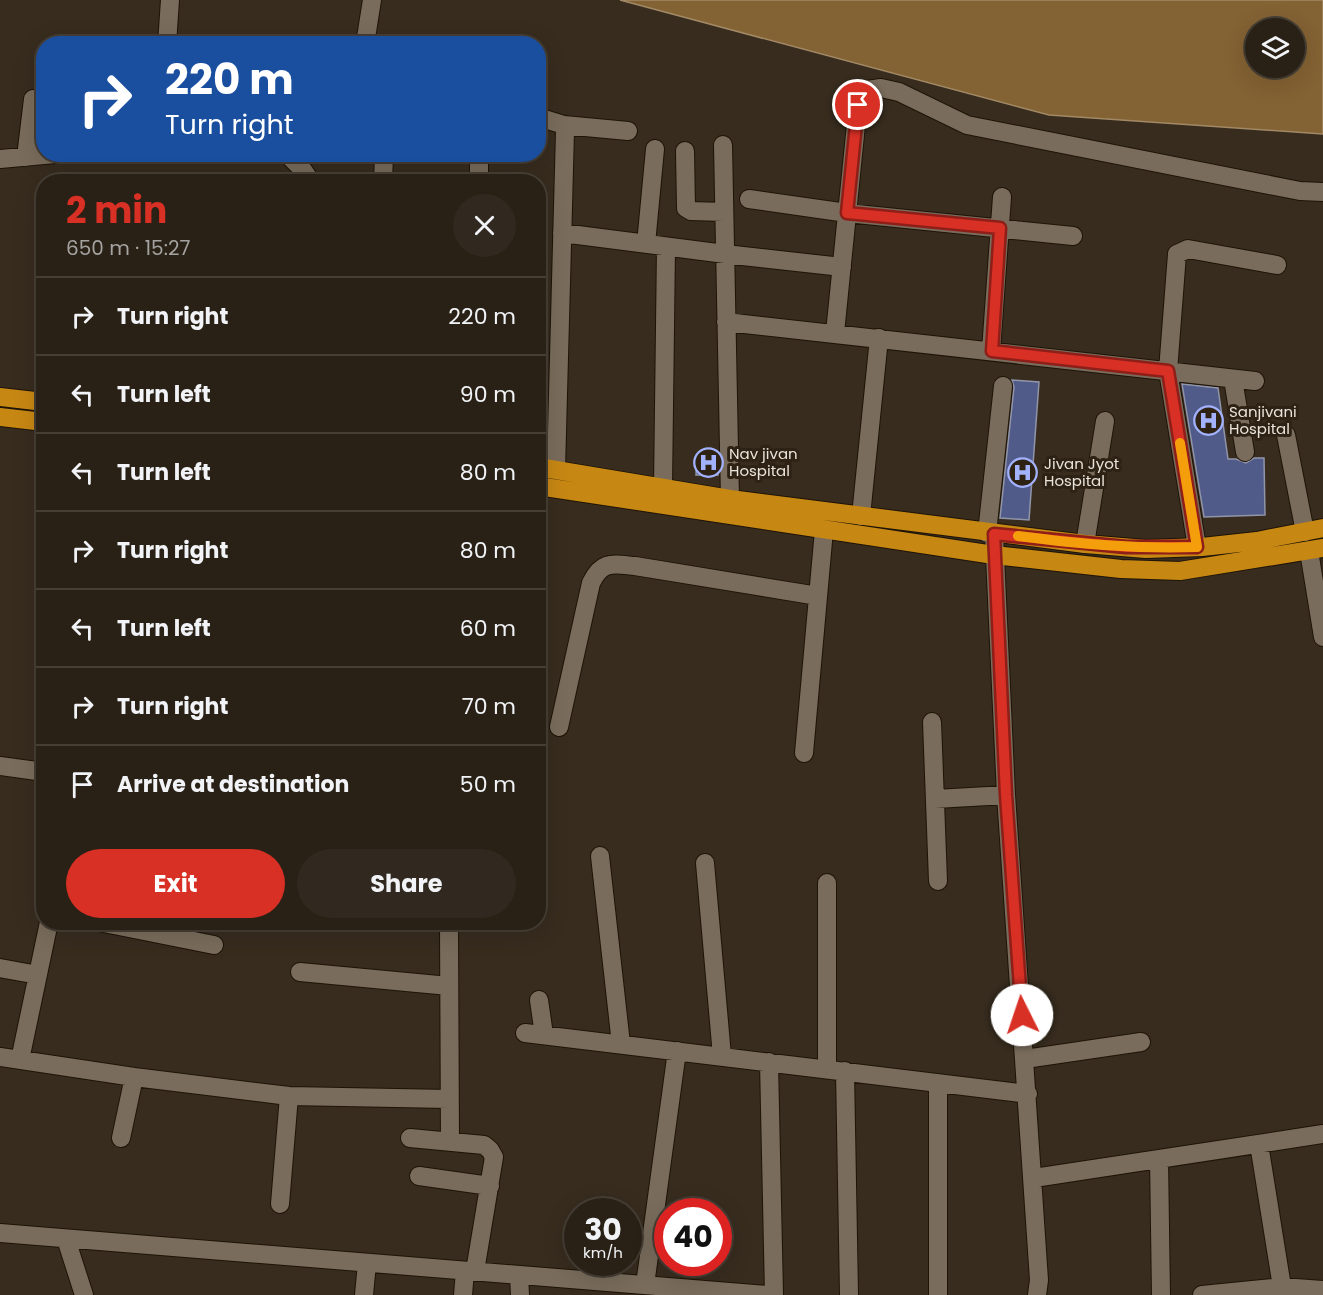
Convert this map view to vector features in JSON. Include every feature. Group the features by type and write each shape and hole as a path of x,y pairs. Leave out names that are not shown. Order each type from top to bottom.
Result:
{"highway":[{"path":"0,397 36,401"},
{"path":"0,417 36,421"},
{"path":"547,468 663,488 861,516 1085,544 1146,549 1257,541 1314,530"},
{"path":"546,487 994,555 1121,569 1180,571 1316,549"}],"street":[{"path":"168,36 170,0"},
{"path":"366,36 372,0"},
{"path":"835,333 858,105 867,90 881,88 899,92 967,125 1300,190 1323,192"},
{"path":"26,157 33,99"},
{"path":"546,119 564,125 628,131"},
{"path":"547,468 562,233 566,131 564,125"},
{"path":"723,145 730,498"},
{"path":"646,244 655,149"},
{"path":"685,151 686,208 691,211 724,212"},
{"path":"0,159 36,156"},
{"path":"294,162 306,174"},
{"path":"992,351 1002,197"},
{"path":"749,199 847,213 1073,236"},
{"path":"562,233 842,267"},
{"path":"663,488 666,247"},
{"path":"1197,547 1168,371 1177,254 1188,249 1277,265"},
{"path":"726,322 1255,381"},
{"path":"861,516 879,338"},
{"path":"1233,379 1245,452"},
{"path":"1003,386 991,533 1006,795 1034,1178 1039,1280 1037,1295"},
{"path":"1085,544 1105,421"},
{"path":"1286,435 1314,530"},
{"path":"804,753 824,530"},
{"path":"1316,549 1323,635"},
{"path":"559,727 591,583 596,572 603,566 614,564 635,566 818,596"},
{"path":"932,722 938,881"},
{"path":"0,766 36,771"},
{"path":"935,799 1006,795"},
{"path":"600,856 621,1044"},
{"path":"705,863 722,1056"},
{"path":"827,883 849,1295"},
{"path":"20,1060 47,930"},
{"path":"139,930 214,945"},
{"path":"449,930 450,1142"},
{"path":"0,968 38,975"},
{"path":"300,972 449,986"},
{"path":"539,1000 544,1035"},
{"path":"525,1033 1028,1094"},
{"path":"1025,1059 1141,1042"},
{"path":"645,1285 677,1051"},
{"path":"0,1058 289,1096 449,1099"},
{"path":"769,1062 774,1295"},
{"path":"122,1137 134,1077"},
{"path":"938,1083 938,1295"},
{"path":"280,1204 289,1096"},
{"path":"1034,1178 1323,1134"},
{"path":"410,1138 484,1145 494,1157 490,1186 463,1295"},
{"path":"1258,1144 1282,1287"},
{"path":"1159,1159 1161,1295"},
{"path":"419,1176 490,1186"},
{"path":"0,1233 645,1285 687,1292 768,1295"},
{"path":"66,1239 84,1295"},
{"path":"364,1295 367,1263"},
{"path":"519,1275 519,1295"},
{"path":"1203,1295 1282,1287 1319,1292"}],"shaded area":[{"path":"620,0 1323,0 1323,134 1049,115"}],"building":[{"path":"1012,380 1039,382 1029,520 1000,518 1014,387"},
{"path":"1182,384 1218,388 1228,459 1246,463 1254,458 1264,458 1265,515 1204,517"},
{"path":"697,455 718,455 718,475 696,475"}],"slow traffic":[{"path":"1018,536 1146,549 1197,547 1180,443"}],"place":[{"name":"Sanjivani Hospital","path":"1208,420"},
{"name":"Nav jivan Hospital","path":"708,462"},
{"name":"Jivan Jyot Hospital","path":"1023,472"}],"route":[{"path":"858,105 847,213 1000,228 992,351 1168,371 1197,547 1146,549 994,534 1006,795 1022,1015"}]}
